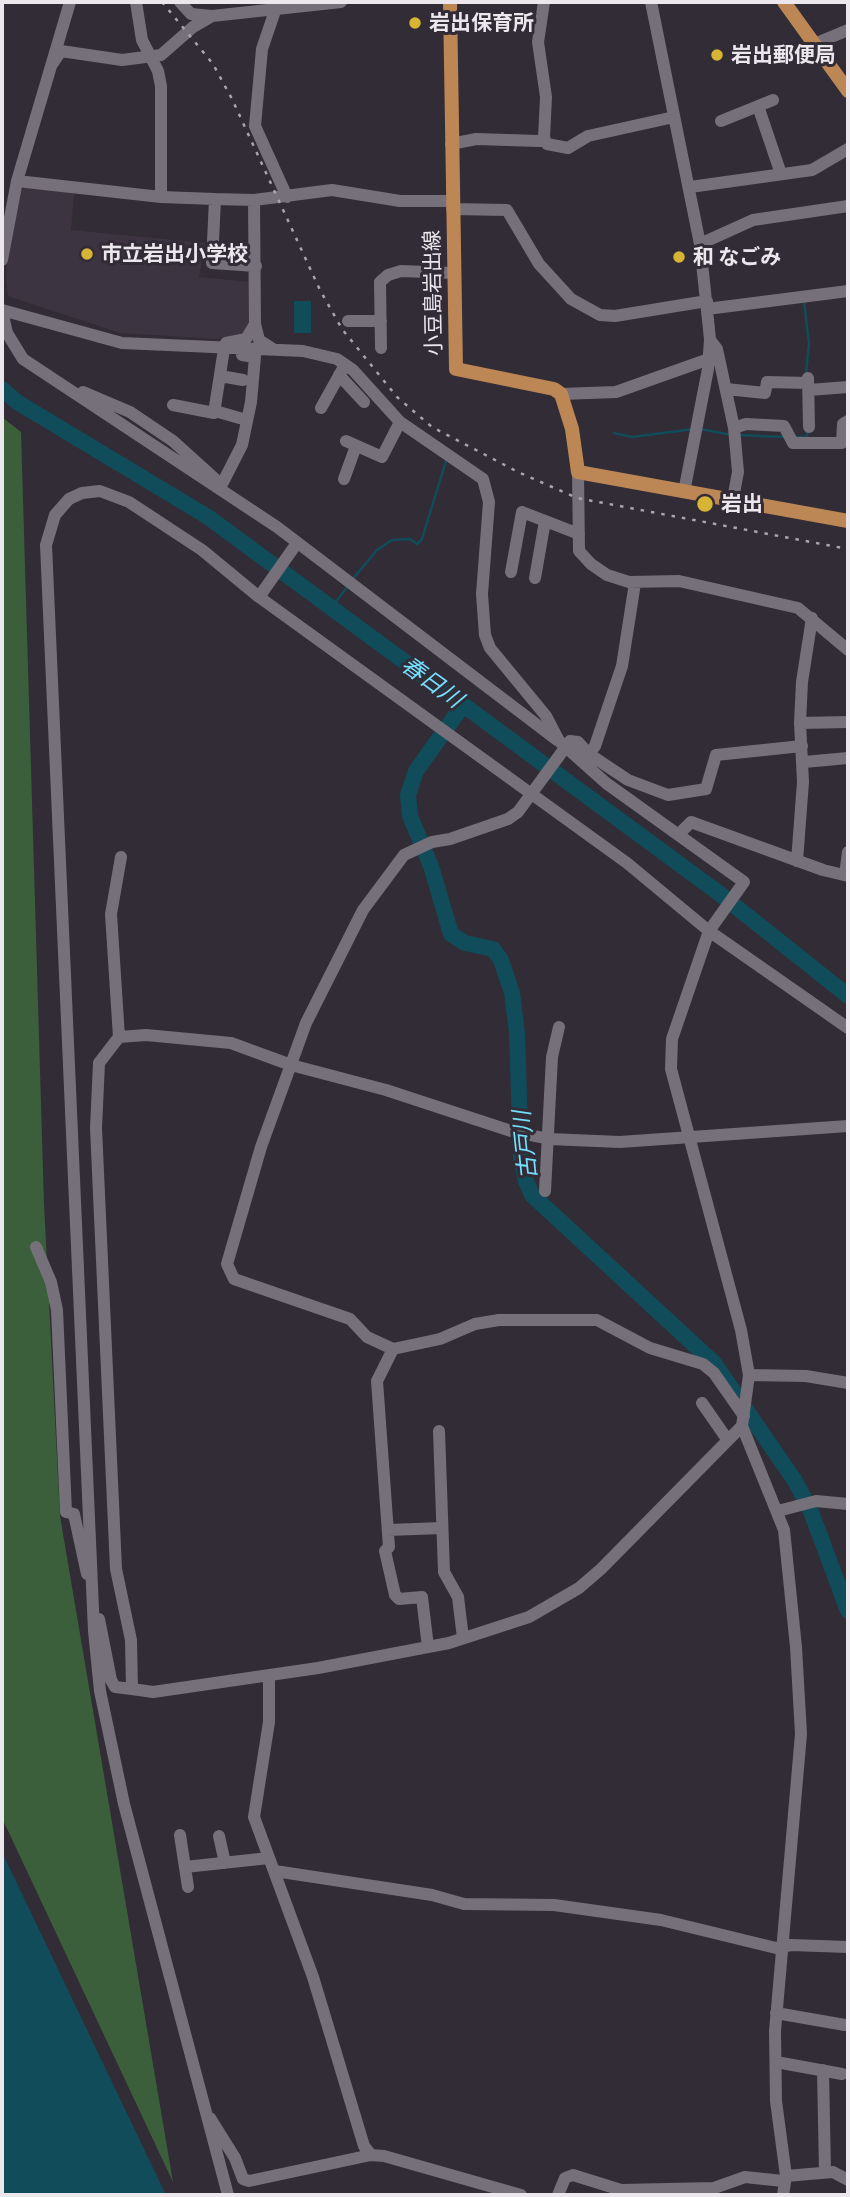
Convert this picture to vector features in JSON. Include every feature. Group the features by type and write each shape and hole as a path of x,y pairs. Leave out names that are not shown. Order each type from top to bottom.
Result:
{"main road":[{"name":"小豆島岩出線","path":"450,2 456,369 554,388 561,394"},
{"path":"784,2 848,91"},
{"path":"561,394 572,429 578,472 848,521"}],"street":[{"path":"2,260 17,181 70,2"},
{"path":"136,2 142,40 158,71 161,86 161,197"},
{"path":"180,2 191,14 212,16 277,4 341,2"},
{"path":"544,2 538,42 546,97 544,138 547,144 568,148 588,136 674,117"},
{"path":"651,2 700,244 710,339 709,359 684,492"},
{"path":"277,4 262,49 255,126 287,197"},
{"path":"51,66 61,51 122,60 161,55 193,27 212,16"},
{"path":"814,44 848,30"},
{"path":"721,121 773,100"},
{"path":"758,106 780,174"},
{"path":"451,144 476,139 539,141 544,138"},
{"path":"690,187 812,170 848,149"},
{"path":"17,181 161,197 215,199 254,200 332,190 401,201 507,210 547,273 571,299 600,314 615,316 848,291"},
{"path":"215,199 212,263 256,266"},
{"path":"254,200 255,324 259,340 273,350"},
{"path":"700,244 753,220 848,206"},
{"path":"381,348 380,282 388,275 401,271 453,272"},
{"path":"36,1247 51,1282 57,1310 66,1512 74,1514 111,1680 115,1687 153,1692 268,1676 428,1647 530,1617 579,1588 743,1421 750,1375 741,1330 671,1069 672,1039 711,926 744,882 606,783 298,543 220,487 23,359 8,333 2,310 122,343 256,356 244,437 220,487"},
{"path":"348,321 381,321"},
{"path":"215,411 222,351 219,344 246,338 255,324"},
{"path":"710,339 717,349 734,428 738,472 733,499"},
{"path":"222,351 273,350 324,354 400,422 483,479 489,502 482,594 485,635 490,648 546,716 562,747"},
{"path":"561,394 615,392 709,359"},
{"path":"342,370 364,402"},
{"path":"321,408 342,370"},
{"path":"220,376 243,380"},
{"path":"726,389 765,393 767,382 848,387"},
{"path":"808,384 809,428"},
{"path":"173,405 215,411 243,419"},
{"path":"734,428 747,424 784,426 793,443 842,443 843,424 848,421"},
{"path":"344,479 351,443 382,457 400,422"},
{"path":"578,472 581,556 607,575 635,583 679,581 786,605 812,618 848,650"},
{"path":"228,2195 108,1740 100,1691 93,1596 46,545 55,515 69,499 82,493 100,491 113,495 202,550 259,597 533,791 848,1028"},
{"path":"511,572 522,512 579,534"},
{"path":"535,578 545,521"},
{"path":"259,597 298,543"},
{"path":"589,754 595,746 622,666 635,583"},
{"path":"797,861 804,762 800,723 806,647 812,618"},
{"path":"800,723 848,722"},
{"path":"783,2195 785,2179 776,2101 776,2013 801,1734 789,1566 778,1511 743,1421 714,1373 703,1364 650,1348 597,1320 499,1320 475,1324 440,1339 393,1349 366,1337 350,1319 233,1279 228,1273 227,1264 243,1204 306,1023 363,910 404,855 432,842 477,831 508,819 533,791 562,747 570,741 578,742 589,754 628,780 668,795 706,789 716,755 802,746"},
{"path":"804,762 848,758"},
{"path":"679,834 691,822 797,861 846,875 848,852"},
{"path":"121,857 111,914 119,1037 99,1063 96,1128 116,1569 131,1640 132,1689"},
{"path":"545,1191 552,1058 559,1027"},
{"path":"119,1037 146,1035 231,1043 291,1065 386,1090 511,1130 549,1139 620,1142 848,1126"},
{"path":"393,1349 377,1381 389,1547 385,1551 395,1595 399,1599 422,1597 428,1647"},
{"path":"750,1375 806,1376 848,1383"},
{"path":"702,1403 727,1439"},
{"path":"439,1431 444,1572 458,1597 463,1638"},
{"path":"778,1511 816,1501 848,1504"},
{"path":"388,1530 442,1528"},
{"path":"268,1676 269,1722 254,1817 313,1977 363,2146 371,2155"},
{"path":"180,1835 188,1887"},
{"path":"219,1836 225,1863"},
{"path":"184,1867 269,1858"},
{"path":"275,1871 432,1895 464,1904 554,1905 637,1916 767,1946 848,1947"},
{"path":"776,2013 845,2025"},
{"path":"776,2062 842,2074"},
{"path":"823,2070 825,2172"},
{"path":"206,2114 229,2149 243,2179 249,2181 371,2155 384,2156 521,2195"},
{"path":"558,2195 565,2178 573,2175 607,2188 636,2192 714,2188 745,2177 785,2179 825,2172 832,2172 848,2180"}],"shaded area":[{"path":"27,186 74,193 71,230 205,243 199,277 251,282 251,322 244,333 218,339 120,333 8,296 6,280 9,241 19,192"}],"green space":[{"path":"2,417 21,432 44,1204 60,1516 173,2182 2,1818"}],"water":[{"path":"294,301 311,301 311,333 294,333"},
{"path":"2,1852 166,2195 2,2195"}],"waterway":[{"path":"804,301 809,344 806,373"},
{"name":"春日川","path":"2,389 17,402 208,517 720,894 848,996"},
{"path":"614,433 632,437 694,429"},
{"path":"700,429 732,435"},
{"path":"794,437 807,437 807,432"},
{"path":"738,435 784,437"},
{"path":"352,580 377,550 392,540 410,539 417,544 422,539 446,461"},
{"path":"331,608 348,586"},
{"name":"古戸川","path":"463,705 416,771 408,795 410,816 431,866 451,934 465,943 493,949 501,960 512,993 517,1033 521,1157 526,1181 532,1195 714,1363 795,1481 810,1509 848,1611"}],"railway":[{"path":"162,2 213,64 232,99 320,290 342,329 397,397 432,427 518,472 577,498 848,549"}],"place":[{"name":"岩出保育所","path":"415,23"},
{"name":"岩出郵便局","path":"717,55"},
{"name":"市立岩出小学校","path":"87,254"},
{"name":"和 なごみ","path":"679,257"},
{"name":"岩出","path":"705,504"}]}
